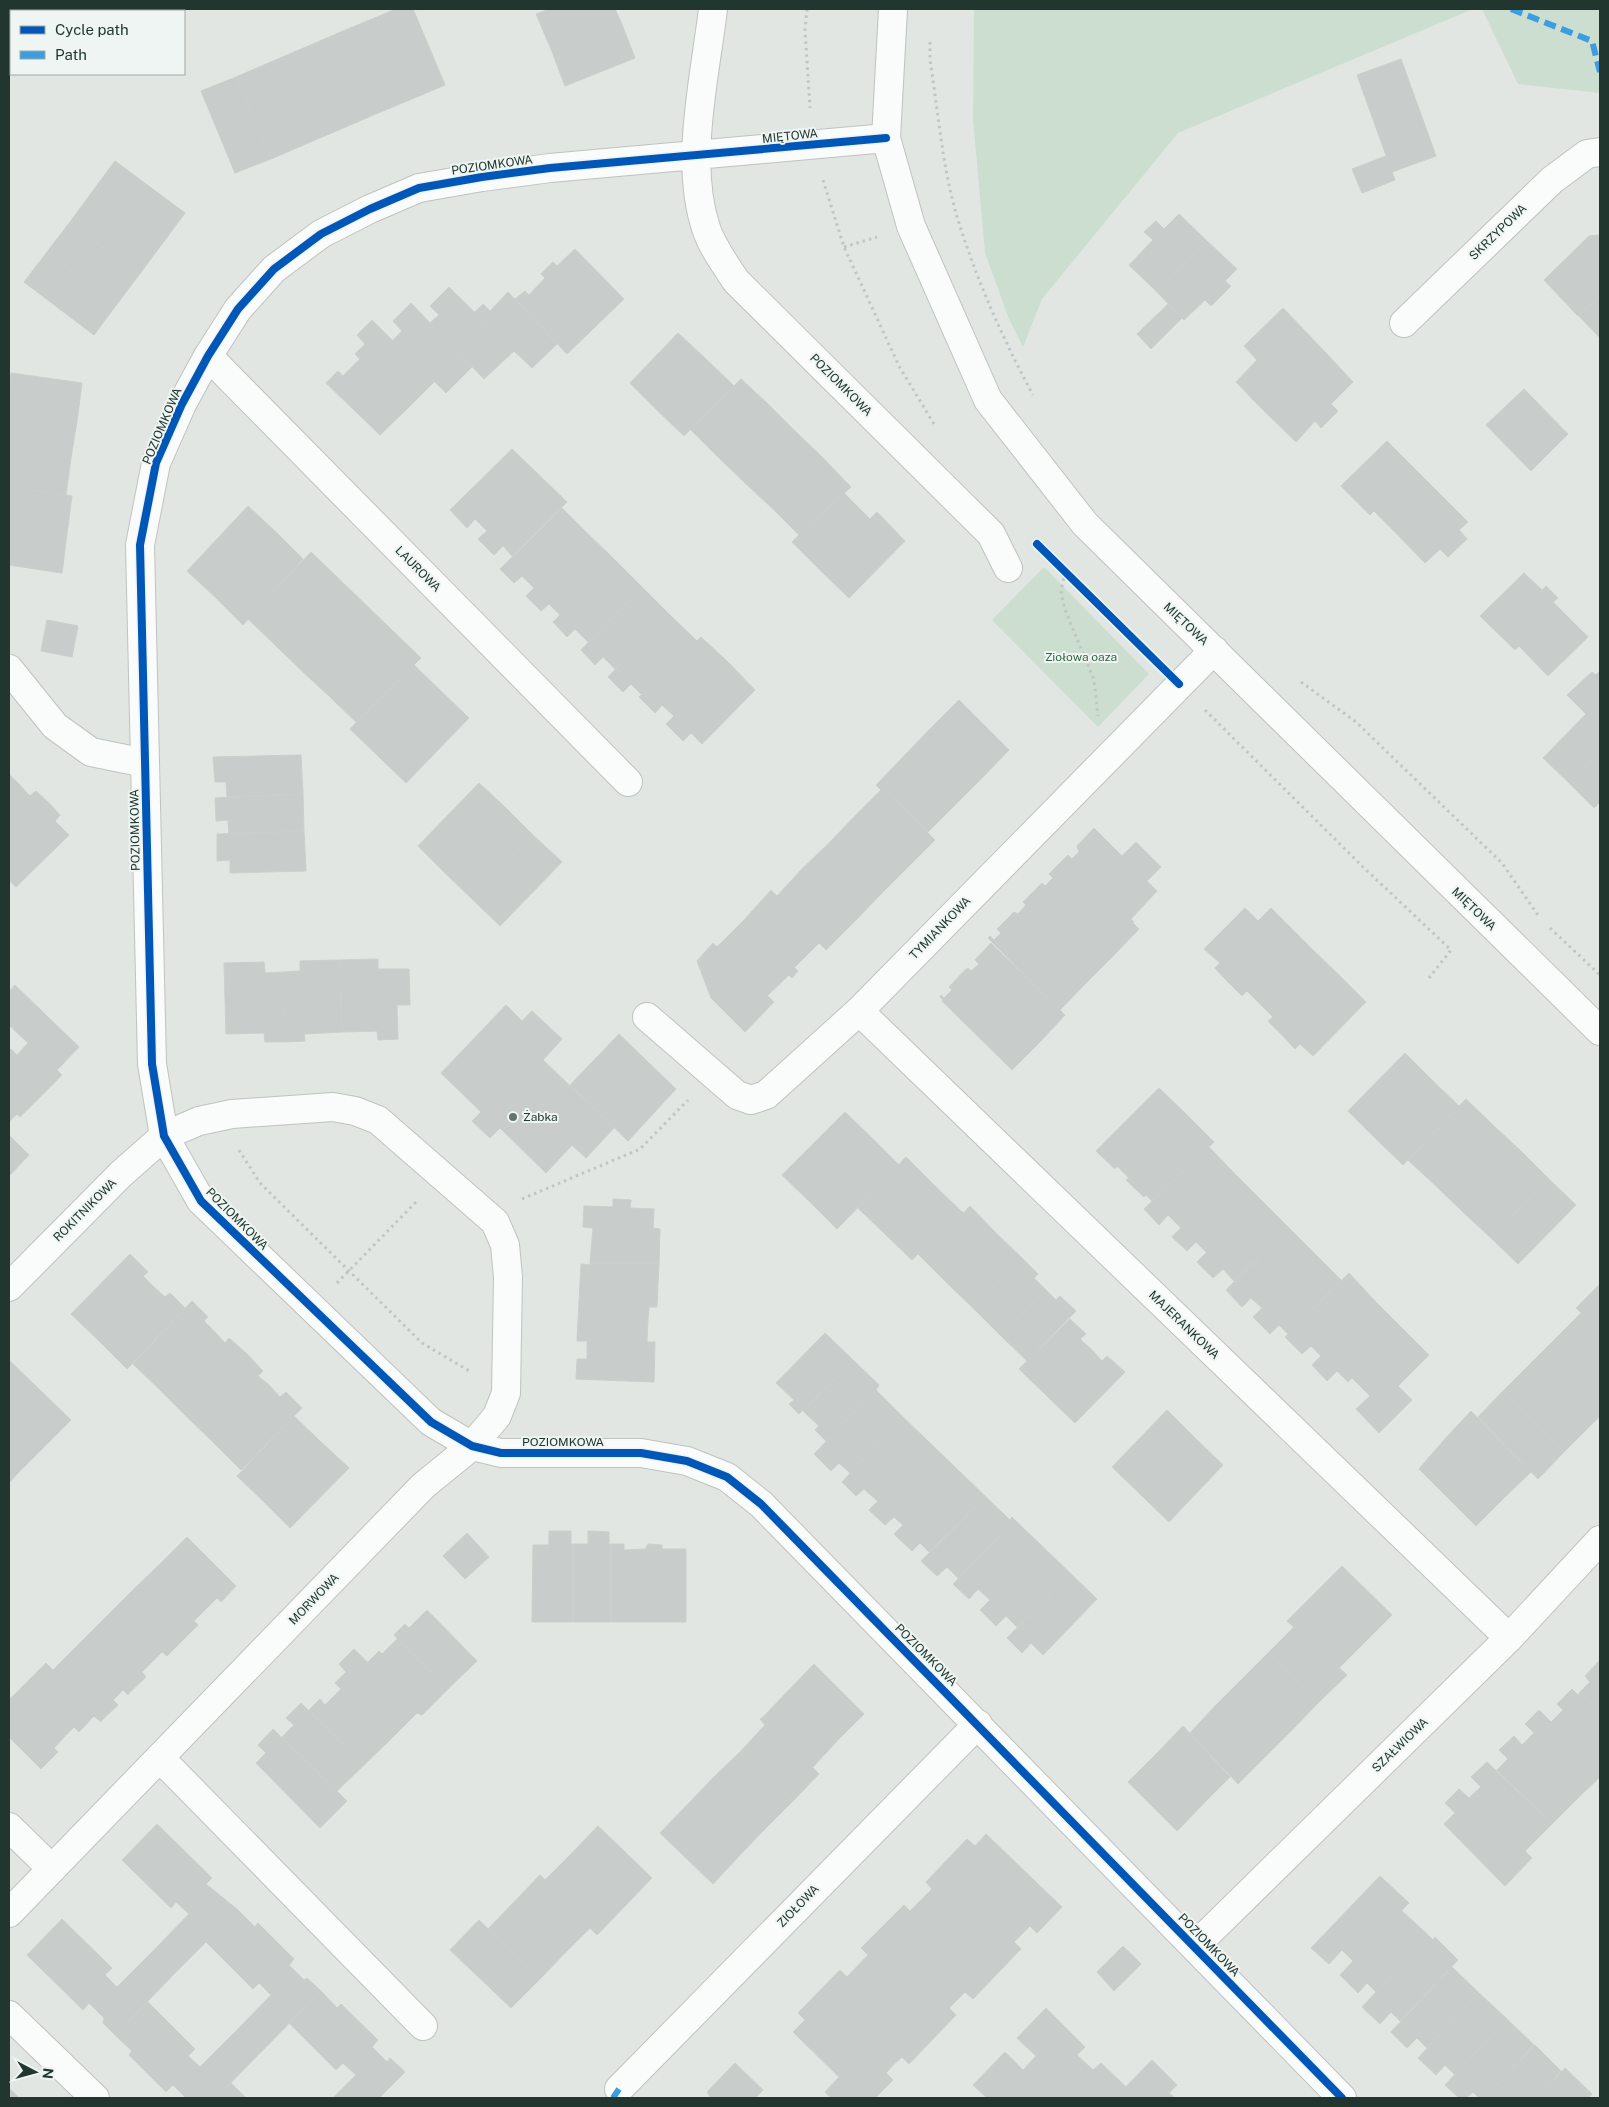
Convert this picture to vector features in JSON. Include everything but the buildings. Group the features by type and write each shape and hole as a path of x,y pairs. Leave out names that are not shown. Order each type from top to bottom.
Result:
{"street":[{"path":"695,157 714,9"},
{"name":"MIĘTOWA","path":"893,9 886,138 911,226 988,400 1085,524 1160,600 1214,650 1600,1031"},
{"name":"MIĘTOWA","path":"695,157 886,138"},
{"name":"SKRZYPOWA","path":"1404,323 1552,180 1587,154 1600,152"},
{"name":"POZIOMKOWA","path":"1008,568 991,534 736,281 706,228 698,193 695,157 550,168 418,188 370,208 321,234 274,269 238,309 208,356 182,404 156,463 140,545 152,1064 164,1136 201,1201 431,1422 472,1446 501,1453 641,1453 687,1461 727,1477 761,1504 1342,2098"},
{"name":"LAUROWA","path":"208,356 628,782"},
{"name":"TYMIANKOWA","path":"646,1017 737,1095 751,1100 766,1095 859,1011 1178,684 1214,650"},
{"path":"9,669 55,726 91,752 145,763"},
{"name":"MAJERANKOWA","path":"859,1011 1509,1638"},
{"path":"164,1136 199,1121 232,1114 333,1107 355,1111 378,1120 495,1222 505,1245 508,1277 506,1393 497,1416 472,1446"},
{"name":"ROKITNIKOWA","path":"9,1287 121,1174 164,1136"},
{"name":"MORWOWA","path":"9,1913 423,1486 472,1446"},
{"name":"SZAŁWIOWA","path":"1195,1946 1595,1556"},
{"name":"ZIOŁOWA","path":"619,2088 978,1724"},
{"path":"160,1758 424,2026"},
{"path":"9,1827 52,1869"},
{"path":"9,2015 95,2098"}],"path":[{"path":"808,9 805,30 812,145 844,247 899,366 936,428"},
{"path":"930,34 930,60 956,212 983,291 1010,352 1035,399"},
{"path":"1008,568 1038,544 1362,866 1451,950 1429,978"},
{"path":"1065,571 1061,591 1064,607 1069,623 1083,649 1094,680 1099,706 1098,725"},
{"path":"1296,678 1356,722 1502,863 1540,917 1600,975"},
{"path":"495,1222 520,1200 640,1149 712,1074"},
{"path":"218,1117 260,1183 422,1343 506,1393"},
{"path":"312,1309 442,1176"}],"green space":[{"path":"974,9 1473,9 1178,133 1042,299 1023,347 1009,319 985,253 973,119"},
{"path":"1482,9 1600,9 1600,93 1518,84"},
{"name":"Ziołowa oaza","path":"1044,567 1149,674 1098,727 992,620"}],"marked path":[{"path":"1511,9 1592,41 1600,72"},
{"path":"613,2098 619,2089"}],"cycle path":[{"path":"886,138 550,168 419,188 370,209 321,234 274,269 238,309 208,356 182,404 156,463 140,545 152,1064 164,1136 201,1201 431,1422 472,1446 501,1453 641,1453 687,1461 727,1477 761,1504 1342,2098"},
{"path":"1037,544 1179,684"}],"place":[{"name":"Żabka","path":"513,1117"}]}
